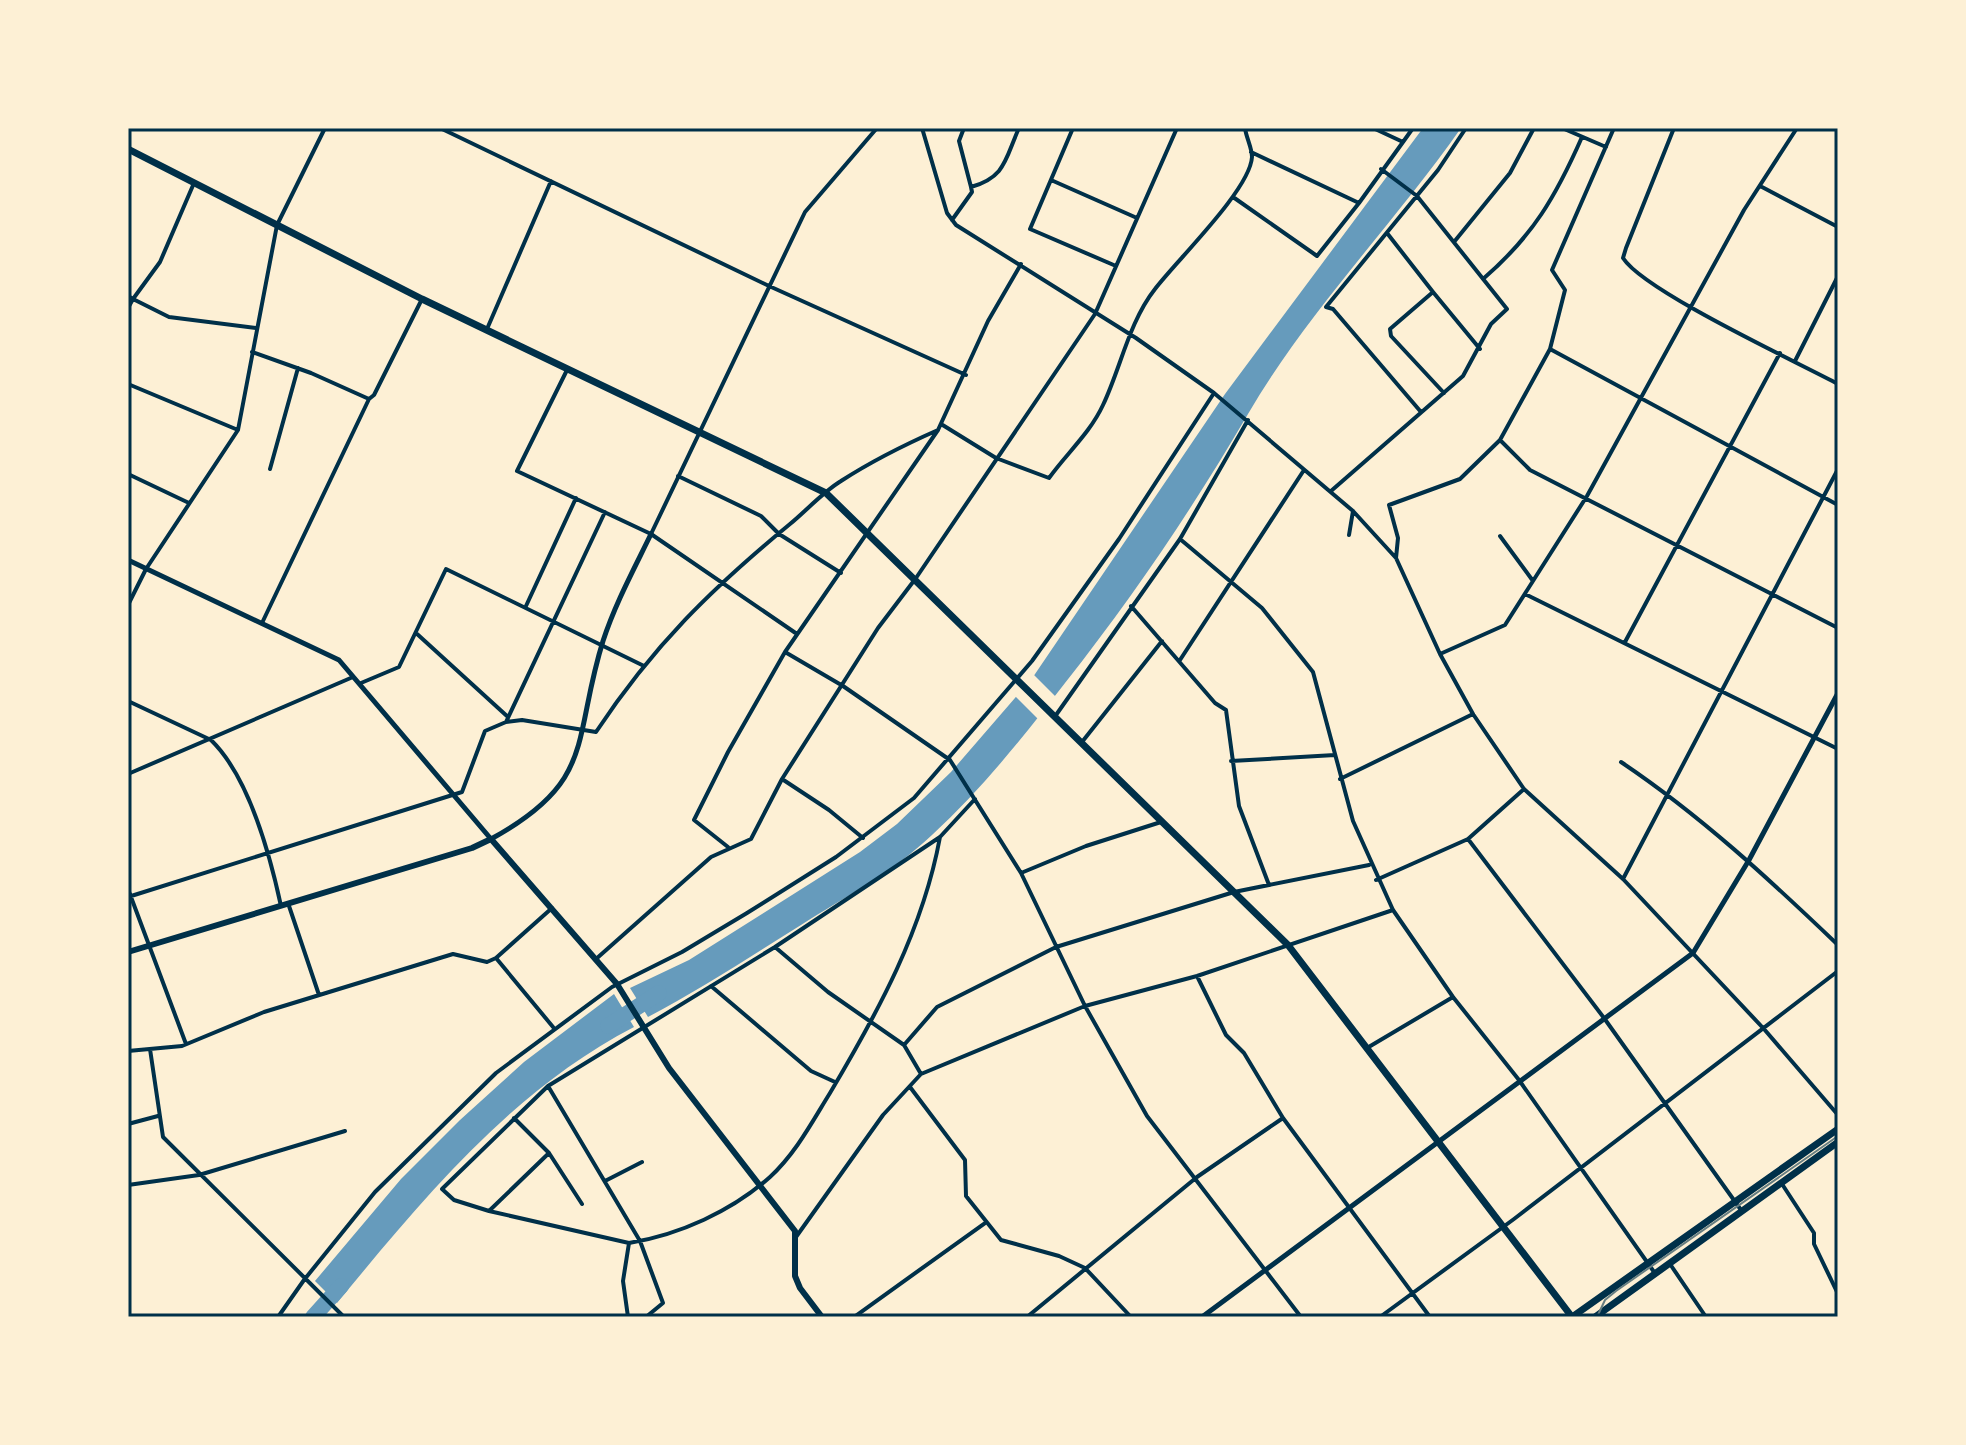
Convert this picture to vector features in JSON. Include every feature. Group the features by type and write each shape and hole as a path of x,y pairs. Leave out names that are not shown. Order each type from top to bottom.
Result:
{"main road":[{"path":"128,149 422,299 826,493 1288,945 1572,1317 1838,1129"},
{"path":"128,952 472,848 491,839 618,986 669,1068 796,1237 795,1276 800,1288 822,1317"},
{"path":"1595,1317 1838,1142"}],"street":[{"path":"128,605 146,569 238,430 277,225 325,128"},
{"path":"440,128 769,286 966,375"},
{"path":"128,560 339,660 491,839 518,825 553,796 578,756 602,644 616,604 805,212 877,128"},
{"path":"922,128 952,220 1215,394 1353,511 1396,558 1440,654 1473,714 1524,789 1623,879 1764,1029 1838,1115"},
{"path":"952,220 965,204 971,187 959,141 964,128"},
{"path":"971,187 991,182 998,175 1019,128"},
{"path":"1073,128 1030,229 1116,266"},
{"path":"596,959 711,857 728,847 742,846 751,839 782,779 878,628 916,578 1095,314 1177,128"},
{"path":"941,424 996,458 1049,478 1071,447 1090,430 1104,405 1129,335 1154,290 1233,197 1252,158 1245,128"},
{"path":"1373,128 1403,142"},
{"path":"1233,197 1317,256 1384,171 1413,128"},
{"path":"1421,412 1333,309 1326,307 1387,233 1466,128"},
{"path":"1454,242 1510,173 1534,128"},
{"path":"1562,128 1606,147"},
{"path":"1396,558 1398,538 1389,505 1460,479 1500,440 1550,349 1565,290 1552,270 1614,128"},
{"path":"1674,128 1623,258 1630,268 1690,305 1838,384"},
{"path":"1440,654 1505,625 1587,496 1744,210 1797,128"},
{"path":"1483,279 1505,261 1554,198 1582,137"},
{"path":"1250,152 1359,203"},
{"path":"1331,491 1463,376 1491,324 1507,309 1416,195 1384,171"},
{"path":"1051,180 1138,218"},
{"path":"487,329 551,181"},
{"path":"128,308 131,298 160,262 194,183"},
{"path":"1762,186 1838,227"},
{"path":"1387,233 1480,349"},
{"path":"728,847 694,820 728,752 785,652 938,430 966,375 988,321 1021,264"},
{"path":"1795,361 1838,276"},
{"path":"1433,292 1390,329 1391,336 1444,393"},
{"path":"131,298 169,317 256,328"},
{"path":"262,623 369,399 374,395 422,299"},
{"path":"1550,349 1838,505"},
{"path":"252,352 369,399"},
{"path":"1625,642 1780,353"},
{"path":"270,469 298,368"},
{"path":"567,369 517,471 651,534 797,634"},
{"path":"128,384 238,430"},
{"path":"278,1317 375,1192 496,1073 553,1028 618,986 682,952 863,838 914,798 951,762 1020,682 1215,394"},
{"path":"1054,713 1180,539 1248,420"},
{"path":"130,896 456,795 462,792 485,731 507,719 596,732 681,621 721,581 826,493 881,456 938,430"},
{"path":"1500,440 1530,470 1587,496 1838,628"},
{"path":"1623,879 1838,469"},
{"path":"1180,660 1232,585 1304,470"},
{"path":"128,474 189,503"},
{"path":"678,476 761,516 779,534 841,573"},
{"path":"526,606 576,498"},
{"path":"1349,535 1353,511"},
{"path":"507,719 605,512"},
{"path":"1500,536 1533,581"},
{"path":"1180,539 1262,608 1313,672 1340,779 1369,865 1393,910 1453,997 1519,1080 1654,1272"},
{"path":"361,683 399,667 446,569 644,666"},
{"path":"1525,594 1838,749"},
{"path":"1131,606 1215,703 1226,710 1239,806 1269,885"},
{"path":"416,633 507,719"},
{"path":"1082,742 1162,641"},
{"path":"785,652 843,686 951,762 1021,873 1085,1006 1147,1116 1197,1177 1301,1317"},
{"path":"128,774 355,676"},
{"path":"1202,1317 1693,953 1749,860 1838,693"},
{"path":"128,701 211,740 238,777 319,995"},
{"path":"1340,779 1473,714"},
{"path":"1231,761 1335,755"},
{"path":"1621,762 1668,793 1749,860 1838,945"},
{"path":"782,779 829,810 863,838"},
{"path":"1376,880 1468,839 1524,789"},
{"path":"940,837 917,925 870,1021 797,1148 759,1186 723,1210 629,1243 489,1211 454,1200 442,1189 548,1086 642,1024 775,947 940,837 974,798"},
{"path":"1021,873 1086,846 1161,822"},
{"path":"1468,839 1604,1018 1743,1212"},
{"path":"904,1045 937,1007 1056,947 1234,892 1369,865"},
{"path":"128,889 186,1044"},
{"path":"128,1051 186,1044 319,995 453,954 487,962 496,958 552,908"},
{"path":"796,1237 883,1115 921,1074 1085,1006 1197,976 1393,910"},
{"path":"775,947 904,1045 921,1074"},
{"path":"496,958 553,1028"},
{"path":"1380,1317 1838,971"},
{"path":"1197,976 1226,1035 1244,1053 1283,1118 1430,1317"},
{"path":"711,986 811,1071 836,1082"},
{"path":"1367,1048 1453,997"},
{"path":"150,1049 163,1137 344,1317"},
{"path":"548,1086 640,1241 663,1303 646,1317"},
{"path":"910,1087 965,1160 966,1196 1001,1240 1059,1256 1085,1268 1131,1317"},
{"path":"128,1124 158,1116"},
{"path":"514,1118 549,1153 582,1204"},
{"path":"1027,1317 1197,1177 1283,1118"},
{"path":"128,1185 199,1175 345,1131"},
{"path":"489,1211 549,1153"},
{"path":"605,1181 642,1162"},
{"path":"1781,1183 1814,1233 1814,1244 1838,1294"},
{"path":"854,1317 985,1223"},
{"path":"628,1317 623,1281 629,1243"},
{"path":"1669,1262 1706,1317"},
{"path":"334,1317 337,1310"}],"water":[{"path":"1423,128 1461,128 1297,340 1138,585 1002,762 950,817 901,861 648,1017 630,988 689,960 860,852 897,824 951,772 1033,677 1225,394"},
{"path":"614,994 634,1027 589,1053 509,1115 437,1186 337,1303 315,1281 401,1179 524,1062"}],"pier":[{"path":"1032,673 1059,700 1041,722 1014,695"}],"waterway":[{"path":"608,1026 659,993"},
{"path":"313,1317 341,1286"}],"tram line":[{"path":"1597,1317 1605,1300 1616,1291 1838,1136"}]}
